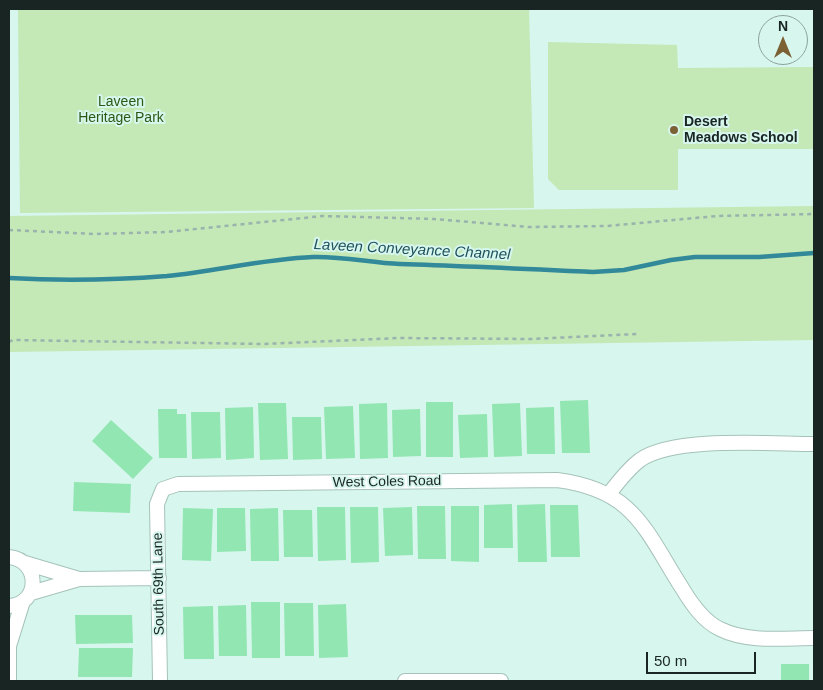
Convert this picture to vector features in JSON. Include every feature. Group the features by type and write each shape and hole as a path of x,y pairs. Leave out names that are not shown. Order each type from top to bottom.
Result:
{"street":[{"path":"609,494 625,474 641,460 664,449 694,445 814,444"},
{"name":"West Coles Road","path":"163,488 178,484 557,480 584,483 609,494 639,520 689,600 702,615 720,629 746,636 814,638"},
{"name":"South 69th Lane","path":"160,681 157,504 163,488"},
{"path":"9,557 78,579 159,578"},
{"path":"9,681 9,645 33,577 25,563"},
{"path":"9,606 27,597 78,579"},
{"path":"405,681 501,681"}],"path":[{"path":"9,230 95,234 166,232 323,216 434,219 529,227 607,226 717,216 814,214"},
{"path":"9,342 13,340 264,344 399,338 531,339 637,334"}],"green space":[{"name":"Laveen Heritage Park","path":"18,9 529,9 534,208 20,213"},
{"path":"548,42 677,45 678,68 814,67 814,149 678,149 678,190 559,190 548,179"},
{"path":"814,206 814,340 9,352 9,216"}],"building":[{"path":"588,400 590,453 562,453 560,401"},
{"path":"426,402 453,402 453,457 426,457"},
{"path":"258,403 286,403 288,459 260,460"},
{"path":"387,403 388,458 360,459 359,404"},
{"path":"520,403 522,456 494,457 492,404"},
{"path":"353,406 355,458 326,459 324,407"},
{"path":"253,407 254,458 226,460 225,408"},
{"path":"554,407 555,454 527,454 526,408"},
{"path":"158,409 177,409 177,414 186,414 187,458 159,458"},
{"path":"420,409 421,456 393,457 392,410"},
{"path":"191,412 220,412 221,458 192,459"},
{"path":"487,414 488,457 460,458 458,415"},
{"path":"292,417 321,417 322,459 293,460"},
{"path":"111,420 153,458 133,479 92,441"},
{"path":"74,482 131,484 130,513 73,511"},
{"path":"512,504 513,548 484,548 484,505"},
{"path":"545,504 547,562 518,562 517,505"},
{"path":"550,505 578,505 580,557 551,557"},
{"path":"417,506 445,506 446,559 418,559"},
{"path":"451,506 479,506 479,562 451,561"},
{"path":"317,507 345,507 346,560 318,561"},
{"path":"350,507 378,507 379,562 351,563"},
{"path":"412,507 413,555 385,556 383,508"},
{"path":"183,508 213,509 211,561 182,560"},
{"path":"217,508 245,508 246,551 217,552"},
{"path":"278,508 279,561 251,561 250,509"},
{"path":"283,510 312,510 313,557 284,557"},
{"path":"251,602 280,602 280,658 252,658"},
{"path":"284,603 313,603 314,656 285,656"},
{"path":"346,604 348,657 319,658 318,605"},
{"path":"246,605 247,656 219,656 218,606"},
{"path":"213,606 214,659 184,659 183,607"},
{"path":"75,615 132,615 133,643 76,644"},
{"path":"79,648 133,648 132,677 78,677"},
{"path":"781,664 809,664 809,681 781,681"}],"waterway":[{"name":"Laveen Conveyance Channel","path":"9,278 68,280 167,276 276,260 313,257 400,264 593,272 624,270 695,257 759,257 814,253"}],"place":[{"name":"Desert Meadows School","path":"674,130"}]}
